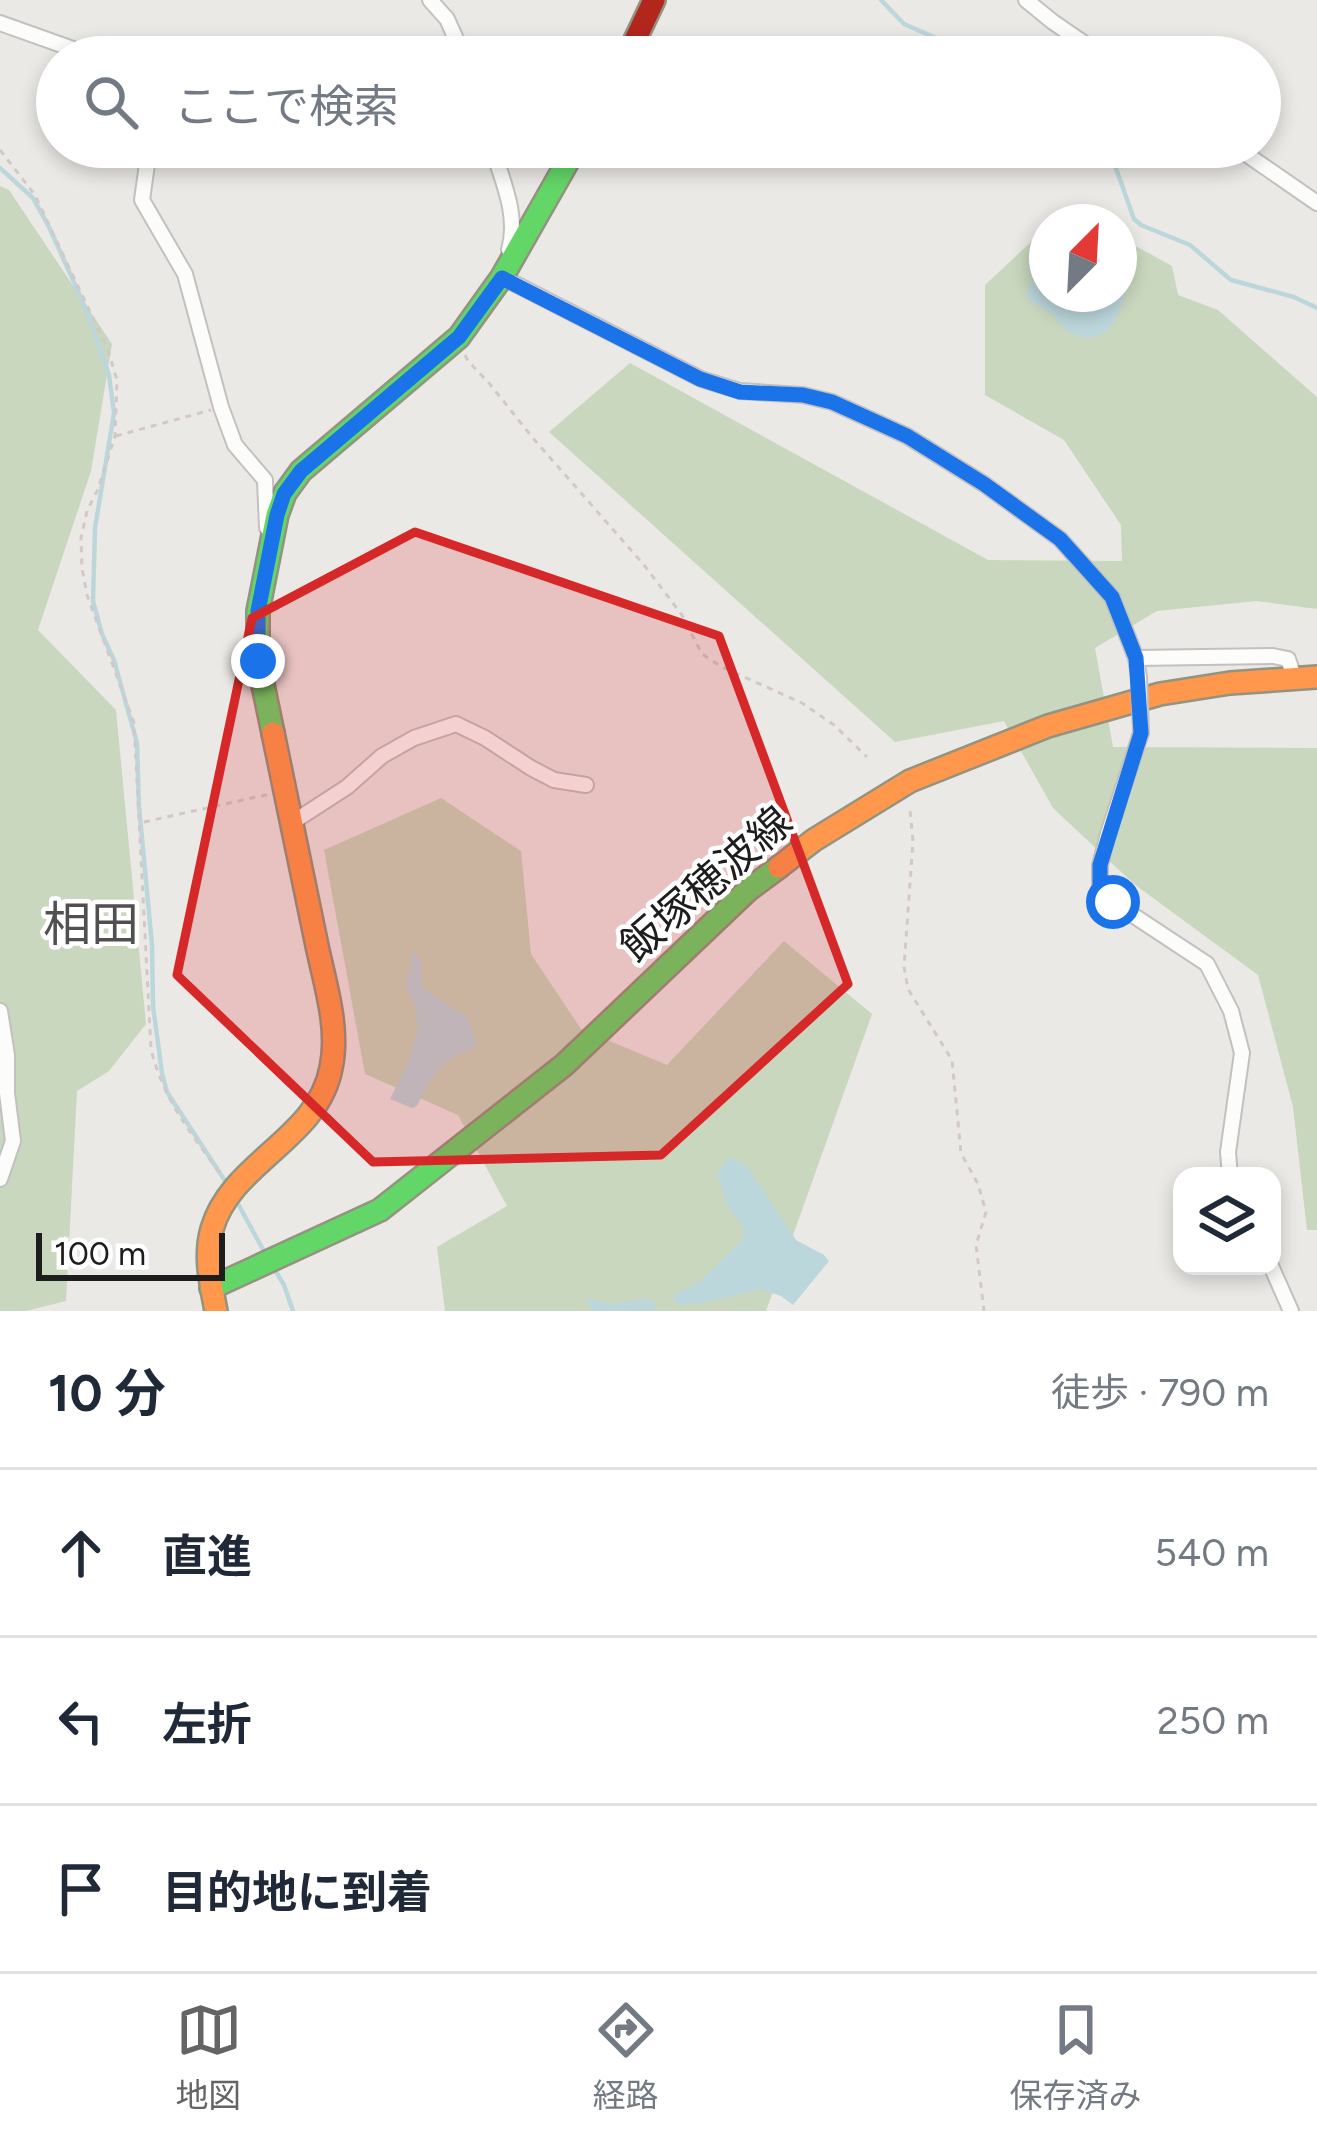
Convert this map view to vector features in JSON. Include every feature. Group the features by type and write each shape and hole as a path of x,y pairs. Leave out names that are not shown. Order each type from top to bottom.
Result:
{"street":[{"path":"430,0 455,36"},
{"path":"639,36 654,0"},
{"path":"1026,0 1073,36"},
{"path":"0,23 36,36"},
{"path":"145,168 142,200 185,274 235,446 265,480 268,557"},
{"path":"498,168 514,233 502,278"},
{"path":"216,1311 207,1246 214,1220 232,1191 317,1106 332,1070 329,1010 258,661 256,633 284,494 301,471 459,337 502,278 564,168"},
{"path":"1266,168 1317,203"},
{"path":"502,278 700,379 740,392 803,395 832,402 907,436 1060,539 1112,597 1136,658 1141,733 1108,834 1100,884 1113,902 1207,964 1231,1011 1242,1053 1229,1167"},
{"path":"1136,658 1273,656 1288,659 1306,677"},
{"name":"飯塚穂波線","path":"211,1288 380,1210 564,1065 748,890 814,840 910,782 1048,726 1160,694 1306,677"},
{"path":"290,824 347,787 382,756 414,738 456,724 554,780 586,785"},
{"path":"0,1011 13,1141 0,1179"},
{"path":"1275,1275 1291,1311"}],"path":[{"path":"0,150 35,195 109,350 116,380 115,436 87,511 81,538 82,568 87,595 134,724 151,1050 160,1083 174,1109 232,1191"},
{"path":"459,337 468,362 644,565 682,615 702,654 802,703 867,757"},
{"path":"115,436 221,407"},
{"path":"141,822 284,792"},
{"path":"910,811 913,841 904,967 908,989 952,1060 961,1153 986,1212 976,1244 984,1311"}],"highlighted area":[{"path":"415,532 719,636 848,984 661,1155 373,1162 177,975 252,618"}],"green space":[{"path":"0,186 9,190 112,344 91,471 38,630 116,710 146,1024 109,1071 77,1091 66,1301 26,1311 0,1311"},
{"path":"1029,244 1029,312 1137,312 1137,247 1172,266 1178,295 1218,310 1317,397 1317,609 1256,601 1157,611 1095,648 1113,747 1317,748 1317,1230 1307,1230 1293,1107 1258,975 1134,884 1053,808 1004,721 895,742 549,432 630,363 988,560 1122,561 1121,525 1064,440 985,395 985,285"},
{"path":"441,798 521,851 531,954 581,1029 667,1065 784,941 872,1014 766,1311 445,1311 437,1247 507,1206 458,1115 365,1074 324,850"}],"water":[{"path":"1119,312 1102,334 1087,338 1071,333 1050,313"},
{"path":"413,950 421,961 423,988 468,1018 476,1045 446,1062 412,1108 390,1099 418,1028 415,1004 406,988"},
{"path":"728,1158 748,1168 796,1240 829,1261 793,1305 759,1289 703,1303 680,1305 673,1299 698,1283 743,1239 744,1229 728,1206 717,1174"},
{"path":"589,1298 612,1305 646,1298 655,1303 656,1310 593,1311"}],"waterway":[{"path":"881,0 904,24 932,36"},
{"path":"0,168 33,198 49,227 109,375 114,413 95,528 93,601 137,743 153,1006 162,1073 167,1092 229,1187"},
{"path":"1116,168 1134,219 1141,225 1190,245 1231,280 1317,308"},
{"path":"237,1202 266,1255"},
{"path":"272,1265 293,1311"}],"traffic: fast":[{"path":"273,733 258,661 258,611 285,493 301,471 459,337 502,277 564,168"},
{"path":"211,1288 380,1210 564,1065 748,890 779,867"}],"traffic: slow":[{"path":"779,867 910,781 1048,726 1160,694 1317,677"},
{"path":"216,1311 209,1249 222,1206 310,1114 323,1093 333,1052 330,1004 273,733"}],"traffic: jam":[{"path":"637,36 654,0"}],"district":[{"name":"相田","path":"91,924"}],"route":[{"path":"258,661 258,611 284,494 301,471 459,337 502,278 700,379 740,392 803,395 832,402 907,436 1060,539 1112,597 1136,658 1141,733 1100,865 1100,884 1113,902"}]}
